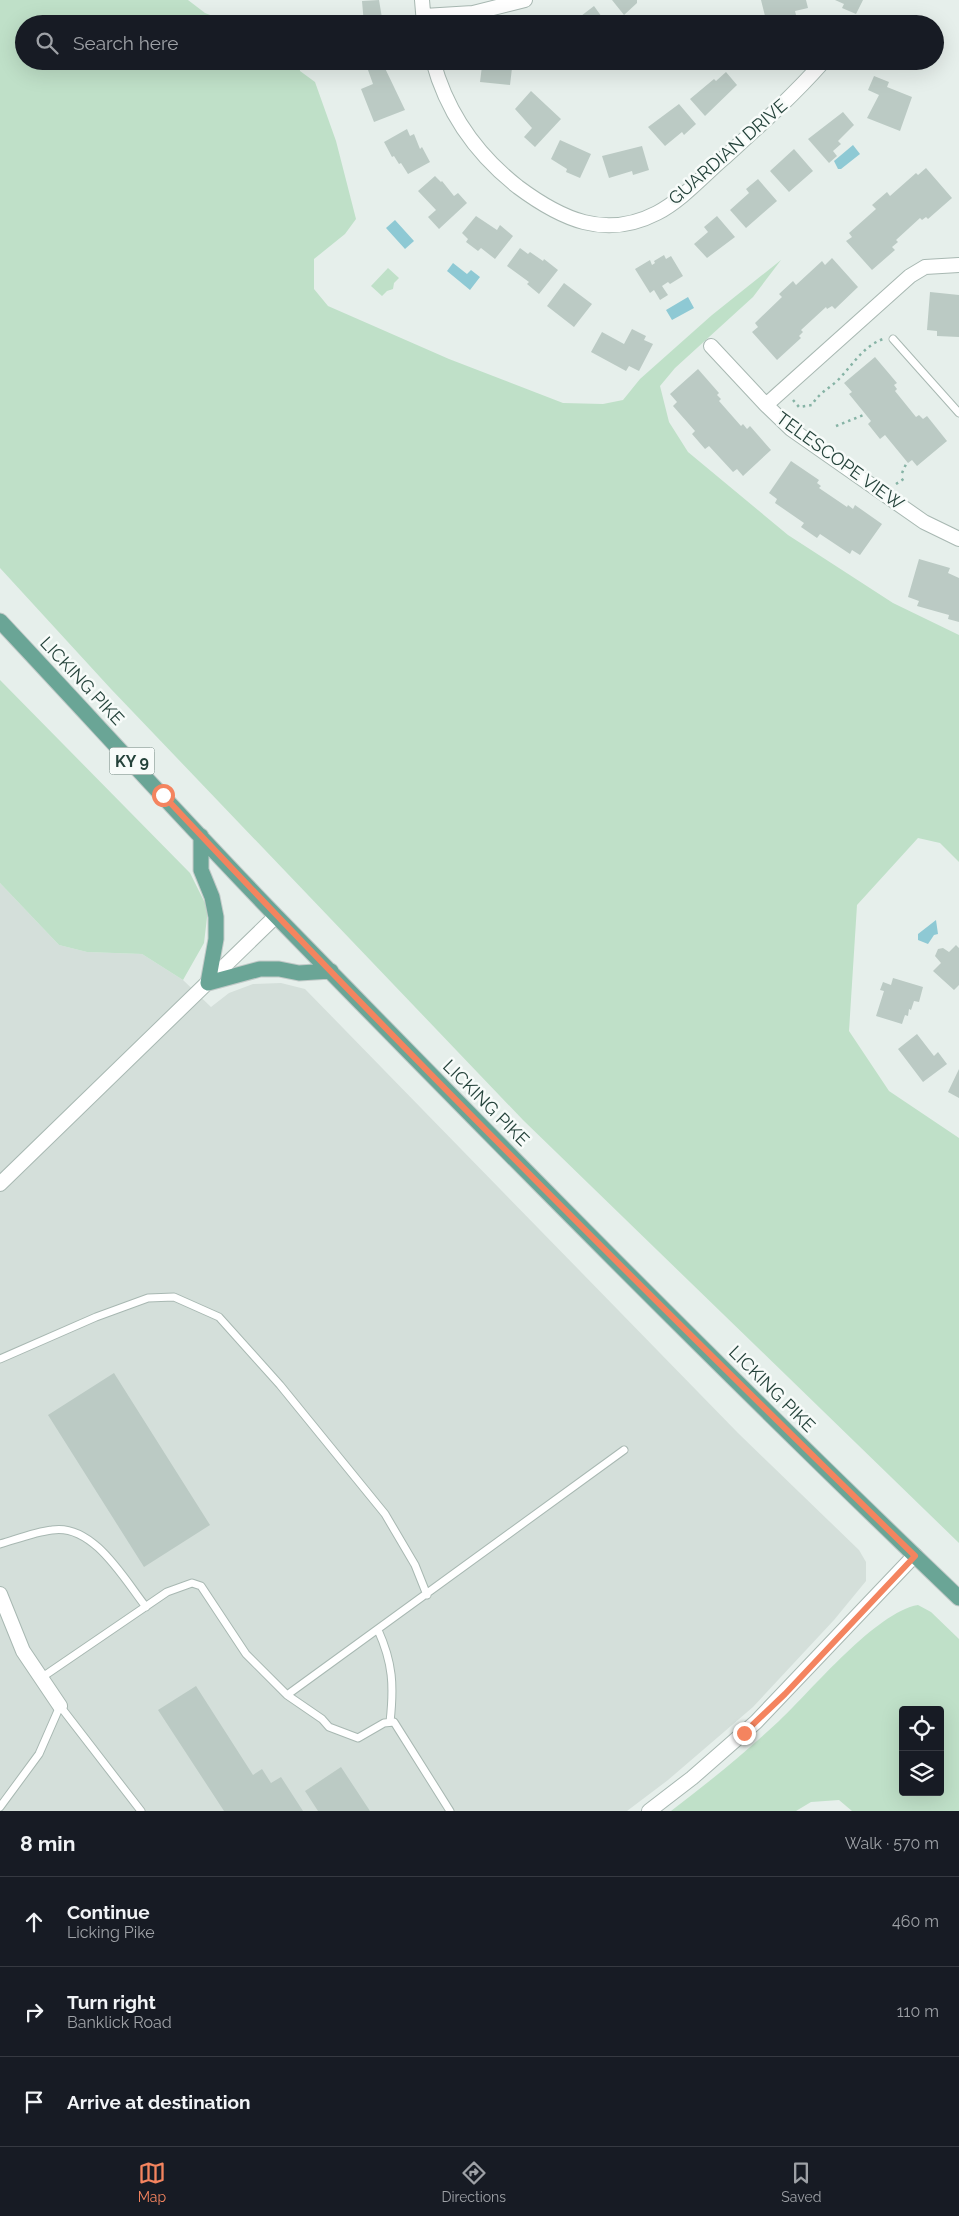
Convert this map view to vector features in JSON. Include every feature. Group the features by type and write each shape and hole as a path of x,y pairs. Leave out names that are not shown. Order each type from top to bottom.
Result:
{"main road":[{"name":"LICKING PIKE","path":"0,621 276,916 628,1272 959,1598"},
{"path":"201,836 201,870 212,897 216,917 216,939 208,983 260,969 300,972 331,971"}],"street":[{"path":"422,0 424,15"},
{"path":"459,15 525,0"},
{"name":"GUARDIAN DRIVE","path":"435,70 440,88 458,122 490,163 534,199 564,217 585,223 608,225 645,218 658,213 680,197 770,116 815,70"},
{"path":"766,405 910,276 925,267 959,266"},
{"name":"TELESCOPE VIEW","path":"711,346 791,429 924,522 959,539"},
{"path":"0,1184 276,916"},
{"path":"649,1811 692,1778 756,1722 915,1556"},
{"path":"0,1594 23,1651 60,1706"}],"lane":[{"path":"893,339 959,413"},
{"path":"0,1359 96,1317 148,1298 174,1297 219,1317 280,1385 385,1514 414,1565 427,1595"},
{"path":"287,1695 624,1450"},
{"path":"0,1544 54,1529 78,1533 97,1545 146,1607"},
{"path":"41,1678 167,1592 192,1583 201,1586 246,1654 287,1695 322,1719 329,1727 358,1738 390,1722 394,1722 450,1811"},
{"path":"378,1630 389,1654 393,1689 390,1722"},
{"path":"0,1807 3,1797 39,1754 60,1706 140,1811"}],"path":[{"path":"783,390 799,407 809,407 870,345 893,332 897,336 893,339"},
{"path":"836,426 866,414"},
{"path":"902,473 907,462"}],"shaded area":[{"path":"0,883 59,945 87,952 142,954 183,980 211,1007 229,993 253,984 281,983 305,989 738,1433 859,1550 866,1562 866,1581 834,1620 753,1707 668,1780 627,1811 0,1811"}],"green space":[{"path":"0,0 188,0 210,15 15,15 15,70 300,70 315,82 336,141 356,219 345,234 314,259 314,289 328,306 449,359 563,403 603,404 623,400 640,379 712,315 781,260 753,297 675,368 660,386 669,422 688,452 788,535 893,603 959,635 959,862 940,843 918,838 857,905 849,1031 889,1091 959,1138 959,1543 523,1120 111,689 0,568"},
{"path":"388,268 399,278 394,283 393,289 387,291 382,296 371,286"},
{"path":"0,680 190,873 208,909 204,943 183,980 142,954 87,952 59,945 0,883"},
{"path":"918,1605 931,1612 959,1639 959,1811 852,1811 839,1800 811,1802 796,1811 671,1811 766,1733 845,1654 883,1622 901,1611"}],"water":[{"path":"853,145 860,154 841,169 838,169 834,161"},
{"path":"395,220 414,241 405,249 386,228"},
{"path":"453,263 467,274 471,270 480,277 470,290 447,271"},
{"path":"688,297 694,308 672,320 666,310"},
{"path":"936,920 938,934 934,935 928,944 918,940 918,934"}],"building":[{"path":"379,0 382,15 363,15 362,1"},
{"path":"612,0 637,0 637,3 624,15"},
{"path":"761,0 806,0 808,8 795,11 796,15 765,15"},
{"path":"835,0 863,0 856,14 842,8 844,4"},
{"path":"594,6 600,15 582,15"},
{"path":"368,70 386,70 405,110 374,122 361,89 373,84"},
{"path":"482,70 512,70 510,85 480,82"},
{"path":"726,72 737,85 705,116 690,99 714,79 716,81"},
{"path":"874,76 889,82 887,87 912,97 900,131 867,118 879,95 868,90"},
{"path":"531,91 561,119 535,147 524,137 532,128 515,109"},
{"path":"679,104 696,124 684,135 682,132 665,146 648,127"},
{"path":"843,112 854,125 838,141 841,144 833,151 837,156 829,163 808,139"},
{"path":"407,129 410,136 414,134 420,149 422,147 430,162 408,174 401,163 399,164 394,156 392,157 384,142"},
{"path":"560,140 591,154 580,178 566,172 567,169 551,159"},
{"path":"642,146 649,170 633,175 632,171 609,178 602,156"},
{"path":"794,149 813,171 789,192 770,171"},
{"path":"926,168 952,198 928,219 926,217 922,220 920,218 896,240 898,242 892,247 895,250 872,270 846,241 852,237 849,233 876,209 872,205 887,192 890,196 916,173 918,175"},
{"path":"435,176 442,181 454,196 458,193 467,203 439,229 428,217 436,210 418,191"},
{"path":"758,179 777,201 746,228 730,210 749,193 746,189"},
{"path":"476,216 497,230 500,225 513,236 495,259 481,248 478,251 466,242 468,239 462,233"},
{"path":"717,216 735,237 707,258 694,244 708,232 704,227"},
{"path":"520,248 543,261 544,259 558,270 539,294 527,284 529,282 507,266"},
{"path":"664,255 666,259 671,256 683,276 670,284 668,282 662,286 668,295 660,300 654,290 650,293 635,269 650,260 652,265 655,263 654,261"},
{"path":"832,258 858,287 835,309 832,306 827,309 826,307 801,330 803,332 799,336 801,338 777,360 752,332 758,327 755,323 782,297 779,294 793,281 796,285 822,261 825,265"},
{"path":"564,283 592,304 574,327 547,306"},
{"path":"930,292 959,295 959,337 937,336 937,331 927,330"},
{"path":"632,329 646,336 644,340 653,344 639,371 629,366 626,371 591,352 602,332 624,344"},
{"path":"875,357 897,383 894,385 897,389 895,391 916,417 919,415 923,419 927,416 947,441 917,466 912,460 908,463 885,435 880,439 868,424 871,421 849,394 852,392 844,383"},
{"path":"698,369 719,393 717,395 721,399 719,401 741,426 743,424 747,429 750,426 771,450 743,476 737,469 733,472 709,446 705,449 692,434 695,431 673,406 677,402 670,394"},
{"path":"791,461 819,480 817,483 821,486 819,488 847,507 848,505 853,509 855,505 882,524 860,555 852,550 850,554 820,534 817,538 801,527 804,523 775,503 777,499 769,493"},
{"path":"919,559 950,568 948,573 959,578 959,622 948,619 949,615 917,606 919,601 908,597"},
{"path":"956,945 959,948 959,985 954,990 933,971 941,963 935,956 938,949 943,948 949,952"},
{"path":"893,978 923,987 919,1002 914,1001 911,1010 909,1009 908,1016 905,1015 902,1024 876,1016 884,991 880,990 883,982 891,985"},
{"path":"917,1034 934,1056 938,1052 947,1064 923,1082 898,1049"},
{"path":"959,1069 959,1098 948,1092"},
{"path":"114,1373 210,1525 144,1567 48,1415"},
{"path":"196,1686 253,1775 262,1769 271,1783 281,1777 303,1811 224,1811 158,1710"},
{"path":"341,1767 370,1811 318,1811 305,1791"}],"route":[{"path":"163,795 276,916 436,1080 708,1353 915,1556 785,1694 744,1733"}]}
